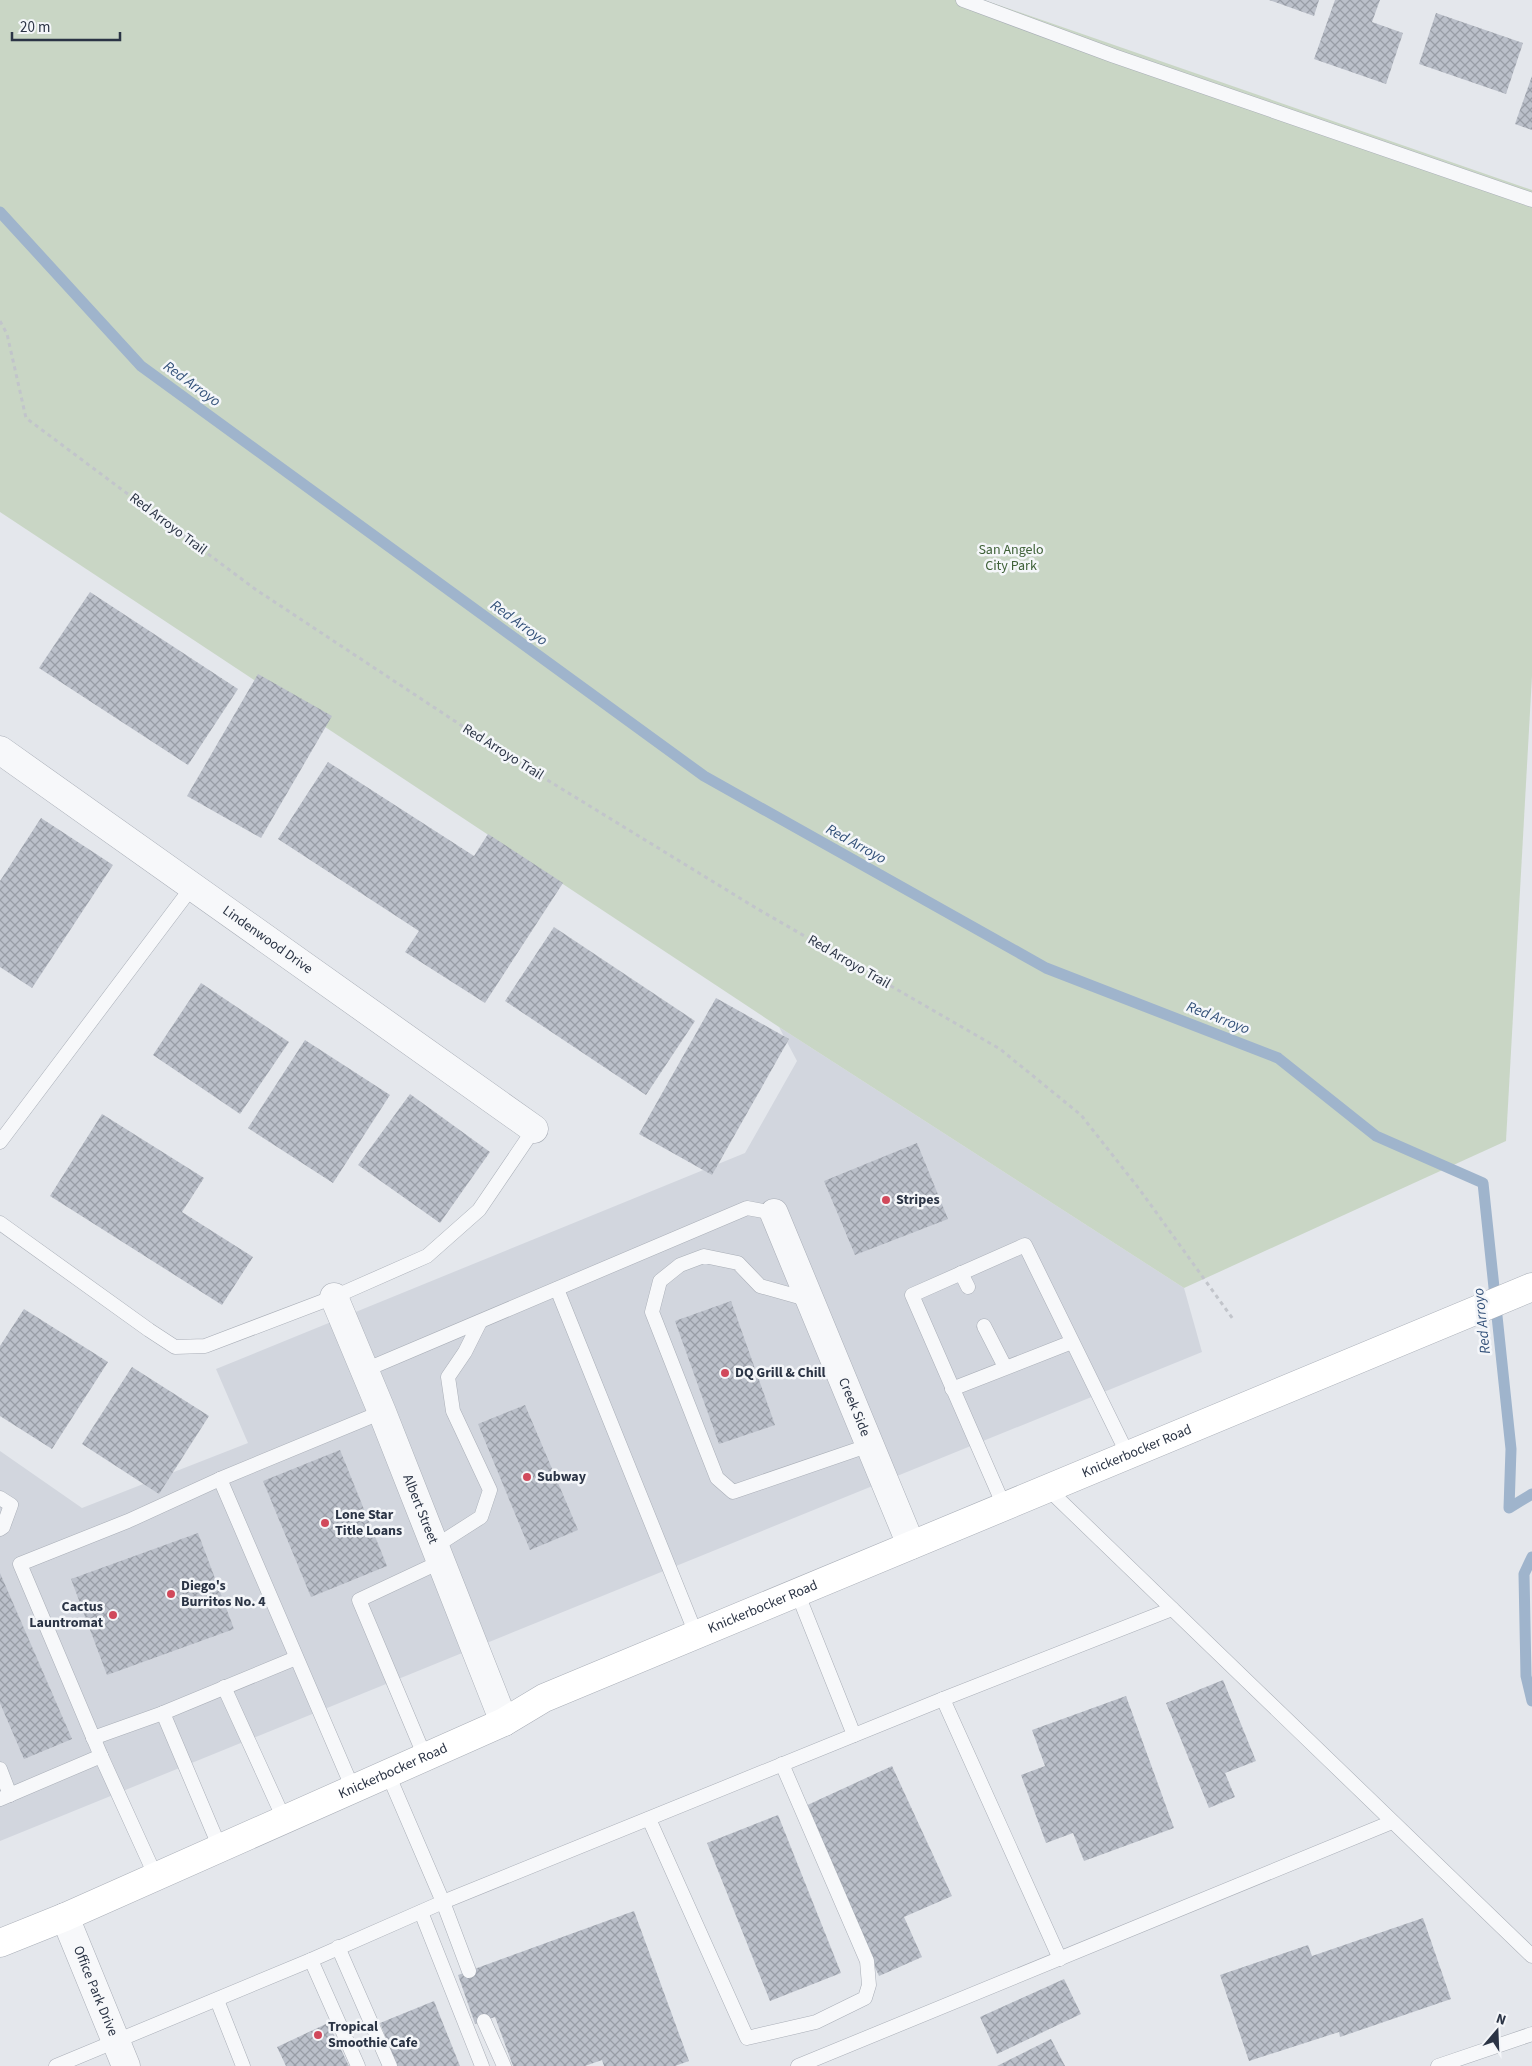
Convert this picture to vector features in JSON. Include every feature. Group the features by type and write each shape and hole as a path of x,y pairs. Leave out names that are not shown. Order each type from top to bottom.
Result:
{"main road":[{"name":"Knickerbocker Road","path":"0,1943 65,1917 504,1722 544,1698 1532,1286"}],"street":[{"name":"Lindenwood Drive","path":"0,750 534,1129"},
{"name":"Creek Side","path":"774,1213 911,1545"},
{"name":"Albert Street","path":"334,1297 382,1412 504,1722"},
{"name":"Office Park Drive","path":"65,1917 126,2066"}],"lane":[{"path":"964,0 1114,56 1532,200"},
{"path":"0,1142 192,886"},
{"path":"0,1223 148,1330 175,1347 205,1346 334,1297 427,1256 479,1210 534,1129"},
{"path":"365,1370 747,1208 774,1213"},
{"path":"1004,1506 912,1295 1025,1245 1128,1455"},
{"path":"810,1300 760,1286 738,1262 704,1256 680,1265 660,1281 652,1312 717,1478 734,1492 870,1445"},
{"path":"961,1273 968,1287"},
{"path":"557,1289 696,1634"},
{"path":"425,1757 359,1600 437,1555 482,1517 490,1490 453,1412 448,1377 465,1352 480,1322"},
{"path":"984,1326 1005,1367"},
{"path":"952,1388 1072,1342"},
{"path":"156,1877 93,1738 20,1564 128,1521 220,1479 382,1412"},
{"path":"220,1479 353,1789"},
{"path":"1047,1488 1532,1956"},
{"path":"0,1498 11,1505 3,1528 0,1528"},
{"path":"797,1592 854,1736"},
{"path":"56,2066 217,2000 443,1902 943,1699 1172,1609"},
{"path":"93,1738 296,1658"},
{"path":"224,1687 284,1819"},
{"path":"943,1699 1060,1959"},
{"path":"163,1712 220,1848"},
{"path":"0,1768 5,1797 101,1756"},
{"path":"649,1819 747,2038 816,2022 865,1998 870,1986 868,1962 782,1764"},
{"path":"388,1774 443,1902 469,1971"},
{"path":"798,2066 1392,1822"},
{"path":"420,1912 482,2066"},
{"path":"338,1947 390,2066"},
{"path":"311,1960 358,2066"},
{"path":"217,2000 243,2066"},
{"path":"484,2021 504,2066"},
{"path":"1438,2066 1532,2034"}],"path":[{"name":"Red Arroyo Trail","path":"0,321 7,334 26,418 255,589 500,751 756,908 1000,1049 1081,1114 1140,1190 1233,1319"}],"shaded area":[{"path":"779,1027 1184,1288 1202,1352 0,1841 0,1451 82,1508 248,1443 216,1369 745,1153 797,1061"}],"green space":[{"name":"San Angelo City Park","path":"0,0 984,0 1532,190 1532,676 1506,1141 1184,1288 779,1027 0,512"}],"building":[{"path":"1269,0 1319,0 1314,16"},
{"path":"1335,0 1380,0 1372,22 1403,33 1386,84 1314,59"},
{"path":"1436,13 1523,43 1506,94 1419,64"},
{"path":"1532,76 1532,130 1515,124"},
{"path":"90,592 238,689 188,765 39,668"},
{"path":"258,674 332,716 261,838 187,796"},
{"path":"328,762 474,856 488,834 563,883 485,1003 405,952 419,931 278,839"},
{"path":"41,818 113,865 32,988 0,967 0,881"},
{"path":"554,927 695,1021 646,1095 505,1001"},
{"path":"201,983 289,1042 240,1114 153,1055"},
{"path":"716,998 789,1039 712,1175 639,1134"},
{"path":"305,1040 390,1095 333,1183 248,1128"},
{"path":"410,1094 490,1152 440,1223 358,1165"},
{"path":"102,1114 204,1178 182,1212 253,1257 222,1305 50,1196"},
{"name":"Stripes","path":"917,1143 948,1219 855,1255 824,1181"},
{"name":"DQ Grill & Chill","path":"731,1301 775,1425 719,1444 675,1321"},
{"path":"24,1309 108,1362 52,1449 0,1416 0,1346"},
{"path":"132,1367 209,1416 159,1494 82,1444"},
{"name":"Subway","path":"525,1405 578,1530 530,1550 478,1424"},
{"name":"Lone Star Title Loans","path":"340,1450 387,1566 311,1597 263,1481"},
{"path":"198,1533 234,1629 107,1675 71,1579"},
{"path":"0,1573 72,1739 24,1759 0,1703"},
{"path":"1223,1680 1256,1761 1225,1773 1235,1797 1209,1808 1166,1703"},
{"path":"1126,1696 1174,1828 1084,1861 1073,1833 1046,1843 1021,1775 1045,1766 1032,1730"},
{"path":"892,1766 952,1896 904,1917 922,1957 879,1976 801,1808"},
{"path":"778,1815 841,1973 770,2001 707,1843"},
{"path":"634,1911 689,2061 675,2066 604,2066 602,2060 585,2066 513,2066 495,2017 475,2024 458,1975"},
{"path":"1423,1918 1451,1999 1340,2037 1339,2032 1249,2061 1220,1975 1308,1945 1312,1956"},
{"path":"1064,1979 1081,2014 997,2054 980,2017"},
{"path":"434,2001 460,2066 397,2066 380,2023"},
{"name":"Tropical Smoothie Cafe","path":"328,2023 349,2066 286,2066 277,2047"},
{"path":"1051,2039 1065,2066 997,2066"}],"waterway":[{"name":"Red Arroyo","path":"0,212 141,366 704,776 1046,968 1278,1058 1376,1136 1483,1183 1511,1449 1509,1508 1532,1494"},
{"name":"Red Arroyo","path":"1532,1557 1524,1574 1526,1676 1532,1701"}],"place":[{"name":"Stripes","path":"886,1200"},
{"name":"DQ Grill & Chill","path":"725,1373"},
{"name":"Subway","path":"527,1477"},
{"name":"Lone Star Title Loans","path":"325,1523"},
{"name":"Diego's Burritos No. 4","path":"171,1594"},
{"name":"Cactus Launtromat","path":"113,1615"},
{"name":"Tropical Smoothie Cafe","path":"318,2035"}]}
